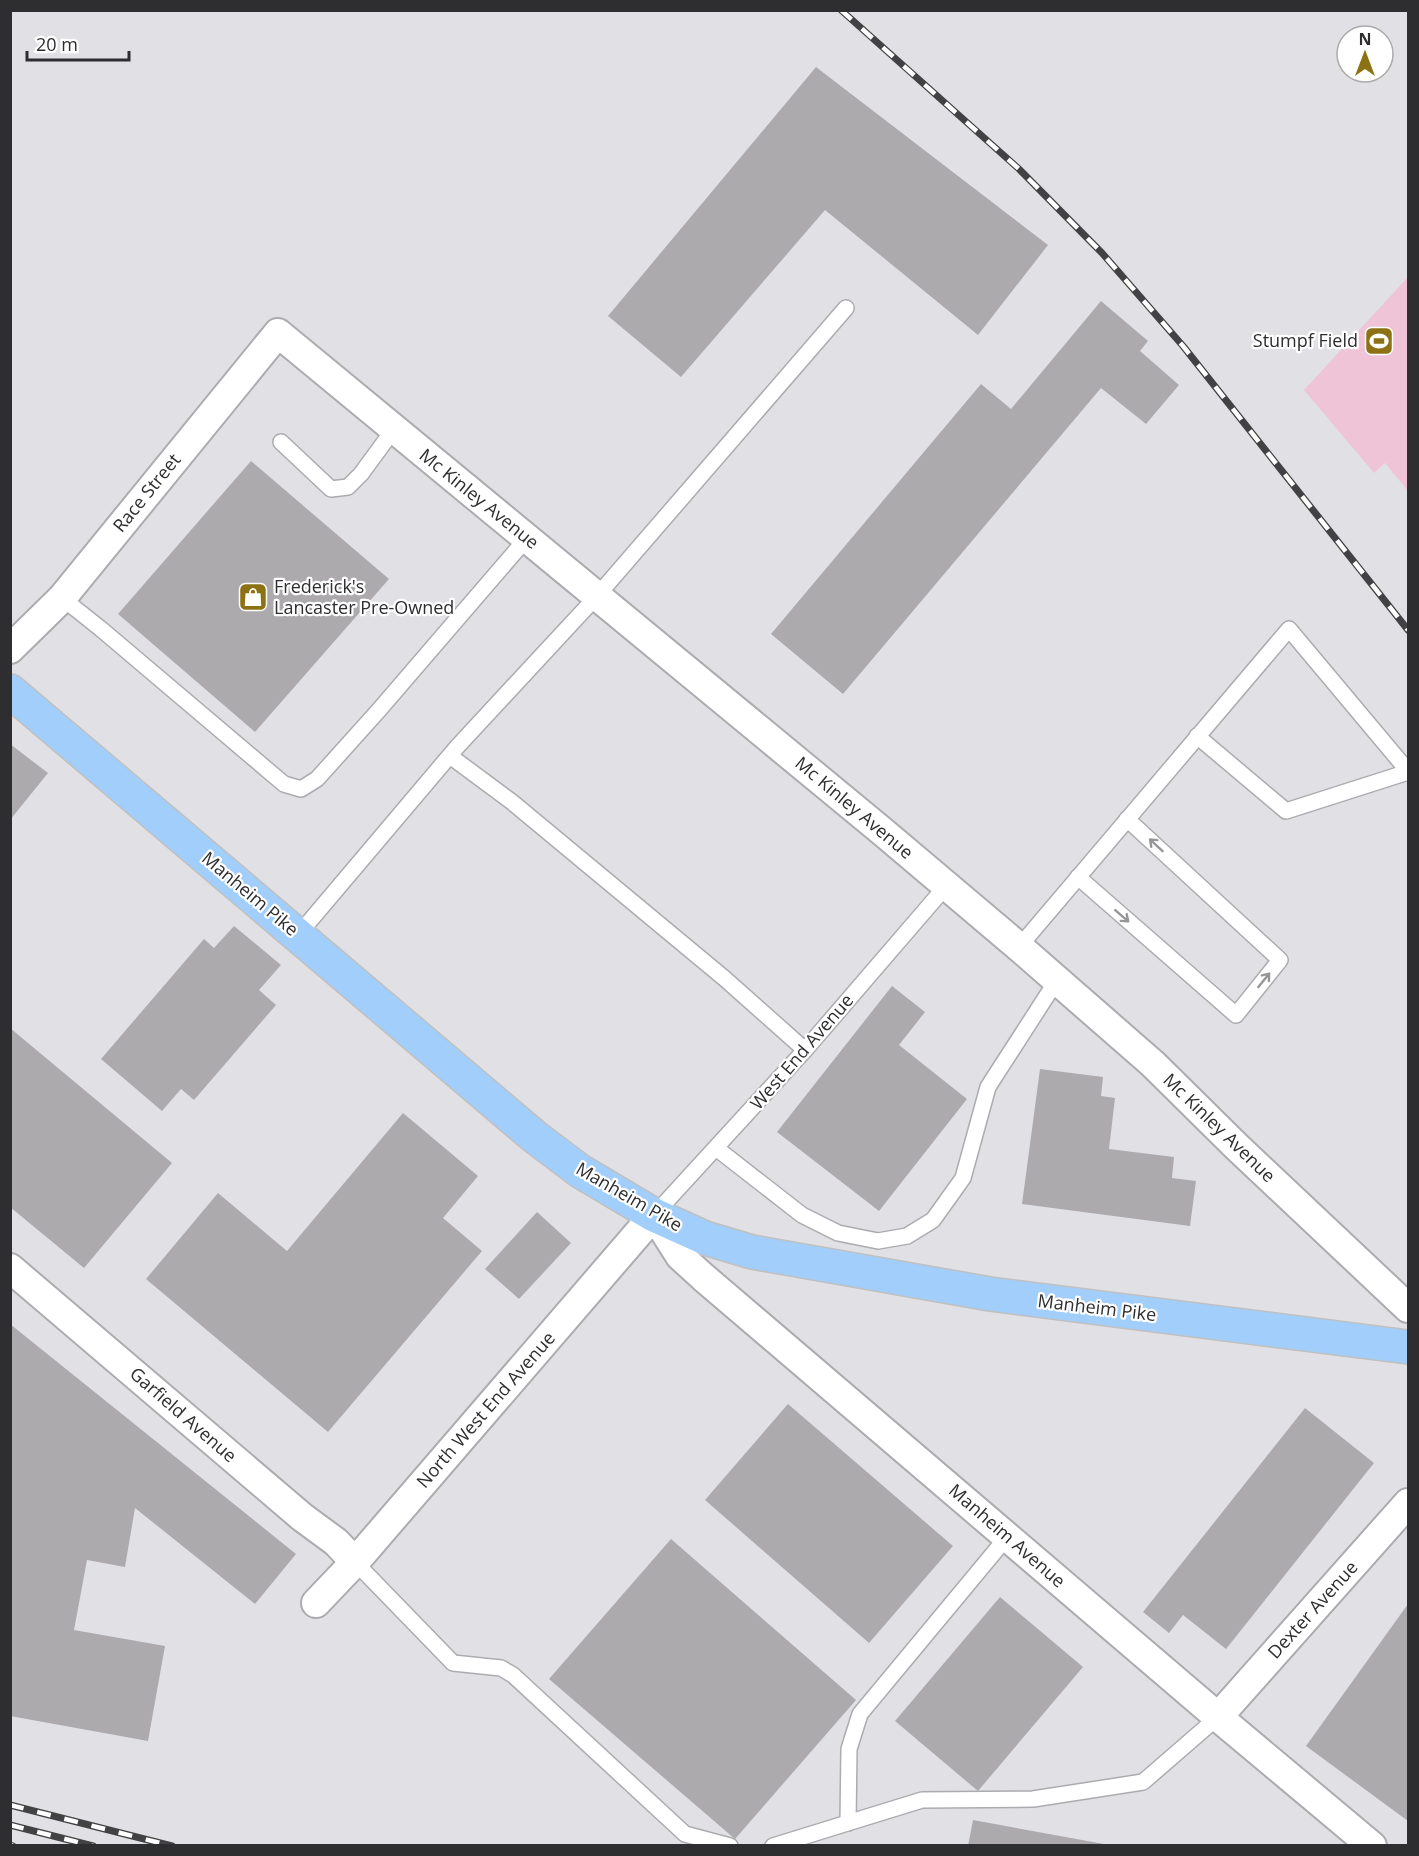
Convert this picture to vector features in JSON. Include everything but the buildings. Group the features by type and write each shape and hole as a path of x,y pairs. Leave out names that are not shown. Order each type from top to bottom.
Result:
{"main road":[{"name":"Manheim Pike","path":"10,691 535,1137 580,1171 654,1215 705,1238 752,1252 923,1284 1408,1347"}],"street":[{"name":"Mc Kinley Avenue","path":"278,333 947,885 1019,947 1154,1064 1236,1146 1408,1308"},
{"name":"Race Street","path":"10,649 62,598 278,333"},
{"name":"Manheim Avenue","path":"654,1215 680,1256 1218,1717 1372,1845"},
{"name":"North West End Avenue","path":"316,1604 355,1562 654,1215"},
{"name":"Garfield Avenue","path":"10,1268 302,1517 336,1542 355,1562"},
{"name":"Dexter Avenue","path":"1218,1717 1408,1503"}],"lane":[{"path":"298,935 450,756 597,596 846,308"},
{"path":"281,442 331,489 348,487 361,474 394,429"},
{"path":"62,598 101,628 284,784 301,789 317,779 380,710 527,538"},
{"path":"1019,947 1288,628 1408,772 1286,811 1197,736"},
{"path":"450,756 512,802 724,978 805,1050"},
{"path":"1078,877 1236,1015 1280,960 1127,819"},
{"name":"West End Avenue","path":"654,1215 805,1050 947,885"},
{"path":"716,1148 802,1215 838,1233 878,1241 907,1236 933,1220 963,1178 988,1087 1057,980"},
{"path":"848,1823 849,1749 860,1713 1007,1537"},
{"path":"355,1562 453,1663 501,1668 513,1675 685,1834 721,1845 730,1845"},
{"path":"773,1845 922,1800 1033,1799 1143,1782 1218,1717"}],"shaded area":[{"name":"Stumpf Field","path":"1408,277 1408,491 1385,463 1374,473 1304,390"}],"railway":[{"path":"841,10 1019,169 1102,253 1183,346 1408,630"},
{"path":"10,1805 172,1846"},
{"path":"10,1825 93,1846"}],"place":[{"name":"Stumpf Field","path":"1379,341"},
{"name":"Frederick's Lancaster Pre-Owned","path":"253,597"}]}
